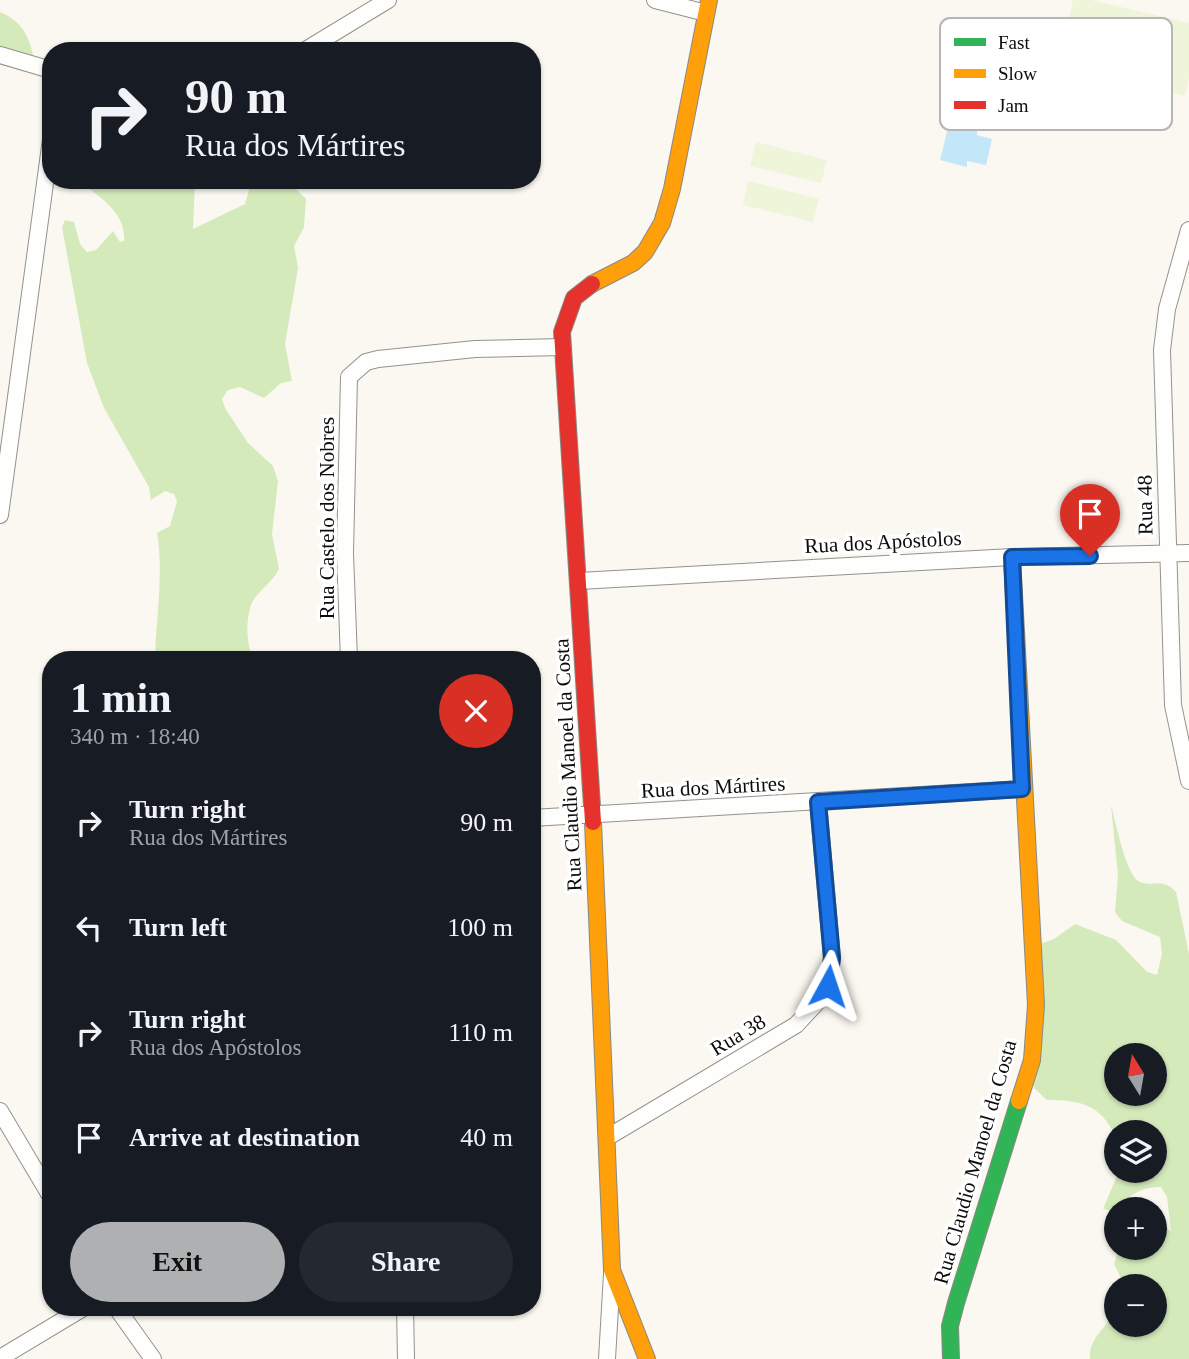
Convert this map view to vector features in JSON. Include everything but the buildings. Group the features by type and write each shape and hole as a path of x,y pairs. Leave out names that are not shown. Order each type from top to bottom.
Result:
{"street":[{"path":"319,42 388,0"},
{"path":"655,0 708,7"},
{"name":"Rua Claudio Manoel da Costa","path":"647,1359 612,1270 593,814 562,332 568,304 578,293 644,253 661,222 674,178 708,7"},
{"path":"0,55 42,67"},
{"path":"0,515 3,471 44,189"},
{"name":"Rua 48","path":"1189,230 1167,309 1162,350 1173,705 1189,781"},
{"name":"Rua Castelo dos Nobres","path":"349,651 345,554 349,377 366,362 378,359 475,349 563,346"},
{"name":"Rua dos Apóstolos","path":"579,581 1012,557 1189,553"},
{"name":"Rua Claudio Manoel da Costa","path":"955,1357 950,1326 969,1255 1032,1060 1036,1005 1022,789 1012,557"},
{"name":"Rua dos Mártires","path":"541,817 1022,789"},
{"name":"Rua 38","path":"608,1137 796,1025 821,998 828,986 832,958 818,802"},
{"path":"0,1111 42,1182"},
{"path":"607,1359 612,1270"},
{"path":"0,1359 70,1316"},
{"path":"123,1316 153,1359"},
{"path":"405,1316 406,1359"}],"green space":[{"path":"1073,0 1091,0 1168,18 1069,18"},
{"path":"0,12 22,29 33,55 15,60 0,58"},
{"path":"1172,19 1189,23 1189,78 1185,96 1172,93"},
{"path":"756,142 827,160 821,183 750,166"},
{"path":"748,181 819,199 813,222 743,205"},
{"path":"90,189 195,189 193,229 245,204 249,189 296,189 306,199 304,227 294,246 298,268 285,344 292,381 281,383 264,398 240,387 228,390 222,399 248,443 273,466 278,481 272,534 279,569 251,605 248,618 251,651 156,651 160,579 157,533 170,526 177,501 174,494 165,491 151,500 149,487 104,408 87,363 62,227 65,220 74,222 80,244 87,252 96,250 113,231 120,242 124,241 121,221 103,199"},
{"path":"1111,805 1126,859 1135,878 1140,882 1167,885 1176,892 1189,954 1189,1359 1090,1359 1092,1345 1104,1327 1104,1337 1167,1337 1167,1274 1119,1274 1114,1264 1115,1260 1167,1260 1167,1229 1171,1231 1167,1197 1161,1187 1146,1189 1130,1197 1108,1197 1114,1183 1167,1183 1167,1120 1105,1120 1088,1106 1070,1101 1047,1100 1034,1088 1030,1063 1040,944 1054,939 1075,924 1116,940 1147,972 1157,975 1162,954 1160,937 1122,921 1115,912 1118,875"}],"water":[{"path":"948,130 977,130 977,135 992,139 986,165 967,161 967,167 940,160"}],"traffic: fast":[{"path":"951,1359 950,1326 956,1303 1019,1101"}],"traffic: slow":[{"path":"592,284 633,263 645,252 662,223 672,189 709,0"},
{"path":"1012,557 1036,1005 1032,1060 1019,1101"},
{"path":"593,822 612,1270 647,1359"}],"traffic: jam":[{"path":"592,284 574,298 562,332 593,822"}],"route":[{"path":"828,986 832,958 827,875 818,802 1022,789 1012,557 1090,556"}]}
